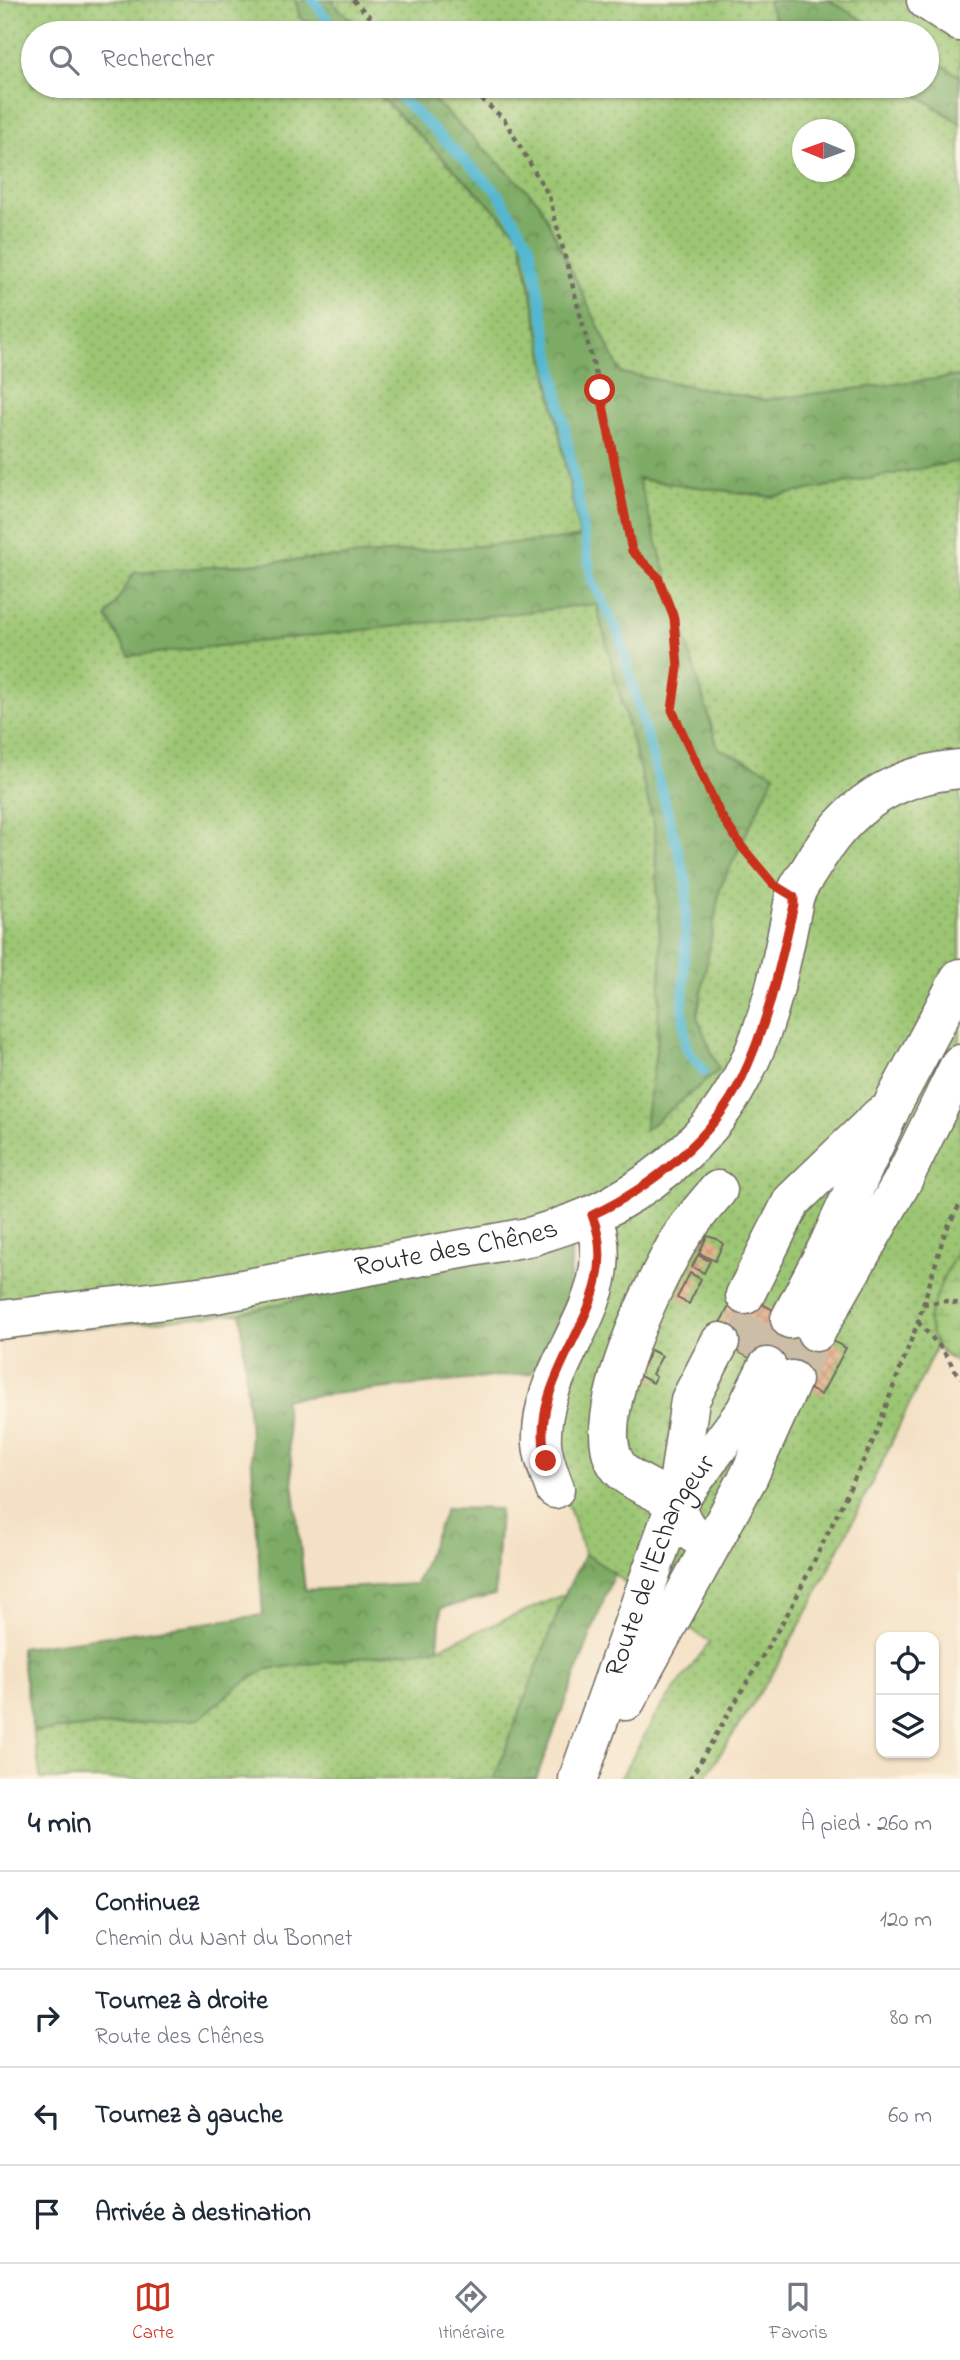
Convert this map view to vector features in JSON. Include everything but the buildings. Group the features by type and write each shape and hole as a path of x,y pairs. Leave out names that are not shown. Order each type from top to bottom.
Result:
{"main road":[{"path":"926,0 960,22"},
{"name":"Route des Chênes","path":"0,1320 228,1292 533,1236 612,1205 654,1178 685,1152 712,1124 740,1082 759,1039 771,999 794,897 826,841 868,800 885,790 922,775 960,769"},
{"path":"790,1318 834,1234 894,1102 959,980"},
{"path":"790,1318 902,1182 960,1064"},
{"path":"790,1318 792,1200 894,1102"},
{"path":"675,1505 631,1478 615,1463 608,1430 620,1376 648,1300 680,1240 696,1215 718,1190"},
{"path":"555,1489 542,1444 543,1422 554,1381 592,1301 599,1279 601,1240 592,1215"},
{"path":"721,1527 695,1536 685,1528 675,1505 690,1400 766,1366"},
{"name":"Route de l'Echangeur","path":"580,1779 675,1505 745,1411 766,1366"},
{"name":"Route de l'Echangeur","path":"580,1779 749,1476 766,1366"}],"path":[{"path":"353,0 374,21"},
{"path":"480,98 504,119 549,196 600,390 632,551 658,577 674,618 678,668 672,710 720,814 742,847 773,884 794,897"},
{"path":"690,1779 792,1606 872,1444 918,1322 945,1232 960,1205"},
{"path":"923,1304 945,1301 960,1304"},
{"path":"918,1322 942,1349 960,1378"}],"green space":[{"path":"0,0 295,0 300,17 304,21 21,21 21,98 382,98 520,235 580,538 135,573 129,656 596,604 654,824 661,964 657,1044 645,1130 719,1070 697,1017 720,888 774,774 718,748 637,479 772,497 960,461 960,1286 928,1319 936,1347 812,1603 774,1671 704,1779 620,1779 657,1713 710,1642 585,1554 565,1496 559,1414 608,1294 572,1239 241,1313 0,1336"},
{"path":"295,0 333,0 352,21 304,21 300,17"},
{"path":"333,0 772,0 769,3 776,21 352,21"},
{"path":"772,0 828,0 865,21 776,21 768,3"},
{"path":"828,0 960,0 960,76 939,64 939,21 865,21"},
{"path":"939,64 960,76 960,125 922,98 939,98"},
{"path":"382,98 431,98 538,201 621,373 764,400 960,376 960,461 772,497 638,479 718,748 775,774 720,888 697,1017 719,1070 644,1131 657,1044 661,964 654,824 596,604 129,656 107,617 134,573 580,538 520,235"},
{"path":"431,98 922,98 954,119 960,125 960,376 764,400 621,373 538,201"},
{"path":"572,1239 569,1298 532,1373 284,1399 305,1590 416,1584 446,1508 500,1509 495,1595 441,1608 438,1648 267,1669 238,1686 199,1719 33,1731 20,1648 263,1615 241,1313 378,1280"},
{"path":"960,1246 960,1366 936,1347 928,1319 944,1276"},
{"path":"585,1554 614,1573 536,1779 494,1779 565,1594"},
{"path":"565,1594 494,1779 41,1779 33,1731 199,1719 238,1686 267,1669 438,1648"}],"waterway":[{"path":"313,0 328,21"},
{"path":"401,98 497,192 530,245 592,581 618,631 687,883 683,1010 686,1047 704,1072"}],"tunnel":[{"path":"739,1352 763,1304"},
{"path":"767,1367 790,1319"},
{"path":"792,1380 816,1332"}],"route":[{"path":"546,1461 542,1444 548,1400 599,1279 601,1240 592,1215 654,1178 685,1152 712,1124 740,1082 759,1039 794,905 794,897 773,884 742,847 720,814 672,710 678,668 674,618 658,577 632,551 600,390"}]}
